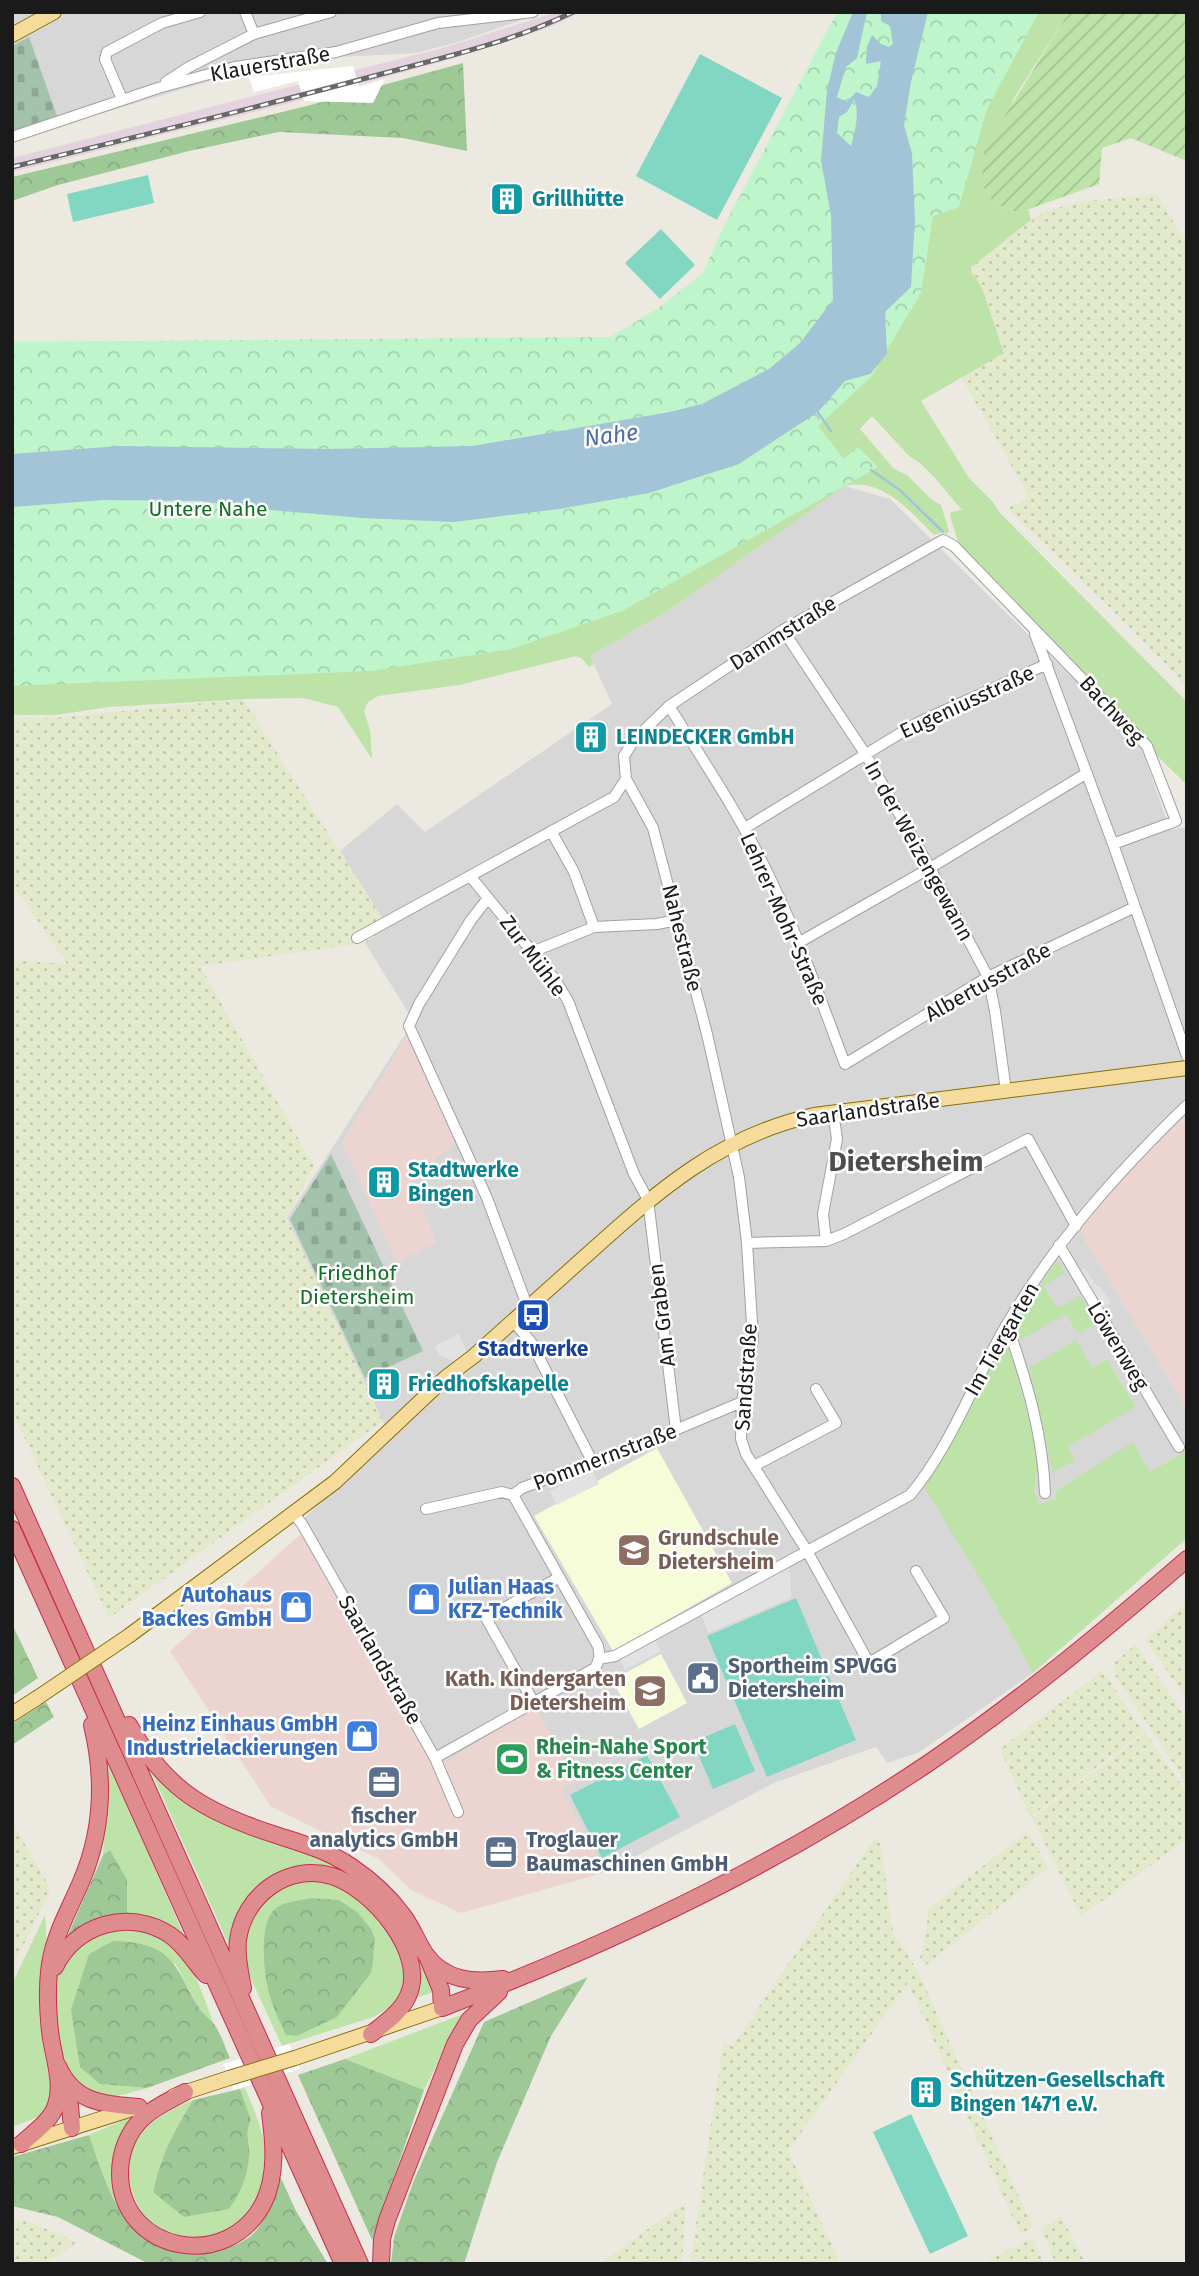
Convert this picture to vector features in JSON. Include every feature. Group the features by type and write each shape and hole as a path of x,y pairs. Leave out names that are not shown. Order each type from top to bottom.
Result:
{"highway":[{"path":"12,1486 360,2264"},
{"path":"12,1528 343,2264"},
{"path":"86,1650 139,1742 167,1778 198,1803 216,1813 306,1844 349,1865 387,1895 409,1924 427,1956 440,1990 442,2008 533,1973 693,1901 793,1847 887,1790 1018,1698 1187,1559"},
{"path":"17,2145 49,2118 56,2106 57,2083 50,2032 52,1952 63,1919 90,1860 101,1810 97,1749 79,1679"},
{"path":"249,2014 238,1954 241,1927 247,1913 256,1899 279,1881 292,1875 318,1873 345,1882 364,1895 391,1925 405,1945 411,1961 413,1979 406,2000 393,2017 371,2034"},
{"path":"49,1993 56,1964 74,1940 100,1925 130,1921 159,1928 172,1936 218,1987"},
{"path":"427,1956 453,1977 470,1981 502,1980 533,1973"},
{"path":"381,2264 382,2239 387,2220 454,2045 479,2008 510,1982"},
{"path":"54,2058 71,2106 72,2128"},
{"path":"62,2076 77,2093 85,2097 105,2104 139,2107"},
{"path":"185,2092 154,2109 134,2127 122,2152 120,2180 128,2207 145,2228 169,2242 196,2247 210,2245 236,2234 246,2226 264,2202 274,2160 268,2097"}],"main road":[{"path":"12,35 54,12"},
{"name":"Saarlandstraße","path":"12,1714 130,1635 335,1482 445,1378 474,1356 648,1200 688,1169 732,1143 793,1119 833,1112 1187,1068"},
{"path":"17,2145 371,2034 442,2008"}],"street":[{"path":"122,99 105,60 107,52 162,23 200,12"},
{"path":"245,12 254,34"},
{"path":"158,88 189,67 254,34 331,12"},
{"name":"Klauerstraße","path":"12,137 122,99 235,67 336,52 438,23 477,16 533,12"},
{"name":"Bachweg","path":"943,540 954,546 1147,746 1176,821 1113,844"},
{"name":"Dammstraße","path":"626,779 624,757 634,740 670,706 783,630 943,540"},
{"name":"Bachweg","path":"1033,629 1113,844 1187,1056"},
{"name":"In der Weizengewann","path":"783,630 866,755 988,977 1006,1091"},
{"name":"Eugeniusstraße","path":"745,828 917,723 1047,664"},
{"name":"Lehrer-Mohr-Straße","path":"670,706 745,828 770,877 799,943 845,1064"},
{"path":"799,943 1087,773"},
{"path":"357,938 614,797 626,779"},
{"name":"Nahestraße","path":"626,779 653,828 732,1143"},
{"path":"551,831 574,872 594,927"},
{"name":"Zur Mühle","path":"470,876 556,981 568,1001 634,1174 648,1200"},
{"path":"488,898 471,920 419,1004 409,1026 487,1198 527,1308"},
{"name":"Albertusstraße","path":"845,1064 988,977 1135,907"},
{"path":"532,953 594,927 657,924 677,920"},
{"name":"Im Tiergarten","path":"807,1551 910,1495 930,1472 1007,1324 1059,1245 1136,1157 1187,1105"},
{"path":"826,1241 823,1214 837,1139 833,1112"},
{"path":"747,1242 826,1241 880,1217 1028,1139 1076,1226"},
{"name":"Sandstraße","path":"732,1143 747,1242 753,1339 742,1402 741,1438 754,1466 807,1551 869,1663 944,1618 916,1571"},
{"name":"Am Graben","path":"648,1200 676,1430"},
{"name":"Löwenweg","path":"1059,1245 1179,1447"},
{"path":"513,1321 531,1342 593,1463"},
{"path":"1007,1324 1023,1369 1038,1428 1044,1462 1045,1493"},
{"path":"754,1466 836,1423 816,1389"},
{"name":"Pommernstraße","path":"426,1509 502,1492 513,1495 522,1488 593,1463 742,1402"},
{"path":"435,1758 594,1668 599,1659 598,1646 513,1495"},
{"name":"Saarlandstraße","path":"293,1513 309,1536 435,1758 458,1812"},
{"path":"599,1659 615,1656 807,1551"},
{"path":"534,1703 486,1618 558,1577"}],"shaded area":[{"path":"12,12 545,12 458,42 416,53 340,57 237,73 12,140"},
{"path":"556,12 582,12 550,27 455,58 302,100 12,172 12,158 450,46"},
{"path":"1157,194 1187,245 1187,687 1008,508 1030,498 961,377 1004,352 982,288 968,269 1043,212 1078,202"},
{"path":"845,486 890,499 1140,744 1170,830 1187,827 1187,1111 1094,1208 1080,1231 1187,1409 1187,1450 1150,1472 1133,1443 1056,1499 1039,1505 1034,1491 1039,1458 984,1585 1033,1673 918,1753 887,1763 876,1747 776,1782 606,1872 561,1790 577,1779 441,1765 297,1525 390,1436 287,1218 408,1030 408,1012 365,943 388,927 340,851 397,804 425,832 612,704 590,656 671,609","holes":["407,1033 455,1143 419,1172 412,1184","1057,1260 1064,1273 1044,1285 1058,1309 1096,1323 1066,1314 1018,1319","1107,1359 1136,1407 1068,1447 1092,1368"]},
{"path":"243,699 388,927 365,943 200,966 314,1166 287,1218 383,1421 109,1618 12,1411 12,960 67,964 12,883 12,719 54,718"},
{"path":"408,1033 456,1143 419,1172 412,1184 436,1242 397,1263 342,1143"},
{"path":"1187,1111 1187,1409 1080,1231 1094,1209"},
{"path":"1085,1268 1111,1303 1100,1309 1077,1272"},
{"path":"459,1334 468,1354 454,1361 439,1355 435,1346"},
{"name":"Grundschule Dietersheim","path":"657,1448 732,1583 613,1651 534,1516"},
{"path":"592,1470 599,1484 556,1505 550,1491"},
{"path":"301,1534 441,1765 535,1706 577,1780 561,1790 606,1872 461,1913 411,1890 379,1859 271,1807 170,1651"},
{"path":"788,1567 791,1598 708,1633 701,1614"},
{"path":"1187,1603 1187,1700 1145,1639"},
{"path":"654,1639 661,1651 625,1670 619,1657"},
{"path":"1136,1644 1187,1720 1187,1784 1113,1672 1114,1663"},
{"name":"Kath. Kindergarten Dietersheim","path":"661,1654 687,1703 639,1729 612,1680"},
{"path":"1100,1672 1105,1674 1143,1732 1030,1817 1000,1749"},
{"path":"1146,1733 1187,1793 1187,1839 1081,1916 1032,1818"},
{"path":"12,1822 51,1889 12,1969"},
{"path":"1028,1831 1048,1868 925,1966 920,1958 928,1909"},
{"path":"875,1838 881,1845 893,1933 921,1978 1033,2228 1020,2234 908,1983 788,2151 841,2264 690,2264 723,2043 732,2046"},
{"path":"686,2202 682,2264 599,2264"},
{"path":"1061,2216 1086,2264 1056,2264 1041,2229"},
{"path":"12,2219 32,2223 77,2242 44,2264 12,2264"},
{"path":"1033,2238 1044,2264 979,2264"}],"green space":[{"name":"Untere Nahe","path":"837,12 1039,12 987,109 959,207 933,216 921,293 871,377 818,426 844,459 858,447 878,467 622,611 511,649 371,671 12,686 12,342 611,337 660,307 703,273 722,230"},
{"name":"Untere Nahe","path":"928,12 1069,12 1014,98 982,185 994,203 1017,213 1028,209 1031,220 969,269 982,288 1004,353 921,401 969,478 993,502 999,512 1187,702 1187,785 1147,746 959,544 950,516 951,512 962,510 934,477 909,456 872,416 860,429 894,469 907,475 931,499 941,505 949,531 947,534 943,532 934,535 895,498 883,491 859,485 845,486 671,609 590,656 594,664 589,667 576,656 459,685 378,696 368,702 364,711 370,730 372,759 338,707 303,698 109,707 56,715 12,715 12,507 885,312"},
{"path":"1069,12 1187,12 1187,161 1131,138 1102,148 1099,184 1018,213 994,203 982,185 984,150"},
{"path":"29,37 58,119 12,134 12,46"},
{"path":"700,54 782,98 717,220 636,176"},
{"path":"463,63 467,151 403,138 279,132 189,151 58,185 12,201 12,177 307,106"},
{"path":"148,175 154,203 73,222 67,194"},
{"path":"661,229 695,265 660,299 625,263"},
{"name":"Friedhof Dietersheim","path":"331,1154 423,1351 365,1378 290,1219"},
{"path":"1057,1260 1065,1273 1044,1286 1058,1308 1080,1296 1097,1323 1078,1334 1066,1314 1019,1341 1018,1319"},
{"path":"1005,1331 1039,1458 1034,1491 1039,1504 1056,1499 1056,1491 1133,1442 1150,1472 1187,1450 1187,1538 1033,1673 984,1585 924,1487 953,1436"},
{"path":"1076,1340 1092,1368 1107,1359 1136,1407 1068,1447 1075,1460 1053,1473 1029,1368"},
{"path":"796,1598 856,1740 767,1777 707,1636"},
{"path":"12,1624 38,1678 12,1696"},
{"path":"46,1702 54,1717 12,1745 12,1724"},
{"path":"735,1724 755,1771 713,1789 693,1742"},
{"path":"647,1755 680,1817 602,1858 570,1795"},
{"path":"109,1763 185,1938 159,1920 127,1913 126,1880 110,1850 103,1855"},
{"path":"148,1764 197,1808 290,1843 359,1876 408,1941 331,1870 258,1891 233,1954"},
{"path":"110,1850 127,1880 127,1913 95,1921 67,1937 103,1855"},
{"path":"312,1878 353,1891 391,1931 406,1965 405,1986 395,2005 373,2017 282,2046 246,1968 246,1930 263,1899 287,1882","holes":["371,1973 337,2017 297,2036 286,2035 269,1996"]},
{"path":"312,1898 339,1900 357,1912 371,1929 375,1939 371,1973 337,2017 297,2036 286,2035 267,1985 264,1962 266,1925 279,1906"},
{"path":"45,1915 47,1946 40,1997 42,2041 51,2087 46,2114 12,2127 12,1984"},
{"path":"131,1928 158,1935 179,1951 193,1973 213,2022 201,2012 175,1963 100,2084 147,2088 116,2096 100,2096 84,2091 67,2069 54,2015 56,1982 67,1961 91,1940"},
{"path":"113,1941 148,1946 169,1958 201,2010 216,2028 230,2058 147,2088 100,2084 80,2067 71,2010 89,1954"},
{"path":"410,1943 421,1957 434,1992 416,1998 419,1971"},
{"path":"588,1977 551,2036 497,2162 464,2264 391,2264 394,2237 414,2180 484,2022"},
{"path":"463,2014 424,2090 345,2059"},
{"path":"345,2059 424,2090 372,2240 298,2075"},
{"path":"245,2088 265,2149 265,2170 254,2202 231,2228 216,2236 183,2240 166,2234 152,2224 135,2199 129,2164 132,2149 139,2136 162,2116 193,2100 168,2144 153,2192 249,2157 246,2130 251,2120 240,2089"},
{"path":"240,2089 251,2120 247,2135 249,2158 242,2185 229,2209 184,2217 153,2192 168,2144 193,2100"},
{"path":"142,2112 126,2133 124,2215 107,2186 89,2135"},
{"path":"911,2114 968,2236 930,2254 873,2132"},
{"path":"89,2135 110,2191 125,2218 146,2238 157,2244 171,2249 200,2252 242,2242 253,2234 263,2221 280,2176 296,2211 328,2264 149,2264 58,2217 12,2206 12,2157"}],"water":[{"name":"Nahe","path":"853,12 867,12 857,58 846,67 837,97 847,102 856,92 869,97 877,86 881,61 866,64 867,47 872,35 881,44 889,47 893,44 890,26 881,21 881,12 928,12 904,125 912,153 915,220 911,287 885,312 887,354 870,374 845,381 818,412 739,464 649,493 559,509 454,522 362,518 201,501 104,500 12,507 12,454 120,446 329,449 473,446 702,404 769,369 800,343 833,300 831,215 821,161 827,90 836,53","holes":["854,99 857,110 851,146 837,133 839,117 847,112"]}],"pier":[{"path":"353,66 359,87 385,79 373,103 304,101 298,81 254,92 249,77"},
{"path":"289,2044 300,2069 234,2090 223,2064"}],"waterway":[{"path":"817,411 831,431"},
{"path":"871,470 901,491 943,532"}],"railway":[{"path":"12,167 448,57 524,33 573,12"}],"place":[{"name":"Grillhütte","path":"507,199"},
{"name":"LEINDECKER GmbH","path":"591,737"},
{"name":"Stadtwerke Bingen","path":"384,1182"},
{"name":"Stadtwerke","path":"533,1315"},
{"name":"Friedhofskapelle","path":"384,1384"},
{"name":"Grundschule Dietersheim","path":"634,1550"},
{"name":"Julian Haas KFZ-Technik","path":"424,1599"},
{"name":"Autohaus Backes GmbH","path":"296,1607"},
{"name":"Sportheim SPVGG Dietersheim","path":"703,1678"},
{"name":"Kath. Kindergarten Dietersheim","path":"650,1691"},
{"name":"Heinz Einhaus GmbH Industrielackierungen","path":"362,1736"},
{"name":"Rhein-Nahe Sport & Fitness Center","path":"512,1759"},
{"name":"fischer analytics GmbH","path":"384,1782"},
{"name":"Troglauer Baumaschinen GmbH","path":"501,1852"},
{"name":"Schützen-Gesellschaft Bingen 1471 e.V.","path":"926,2092"}],"district":[{"name":"Dietersheim","path":"906,1161"}]}
